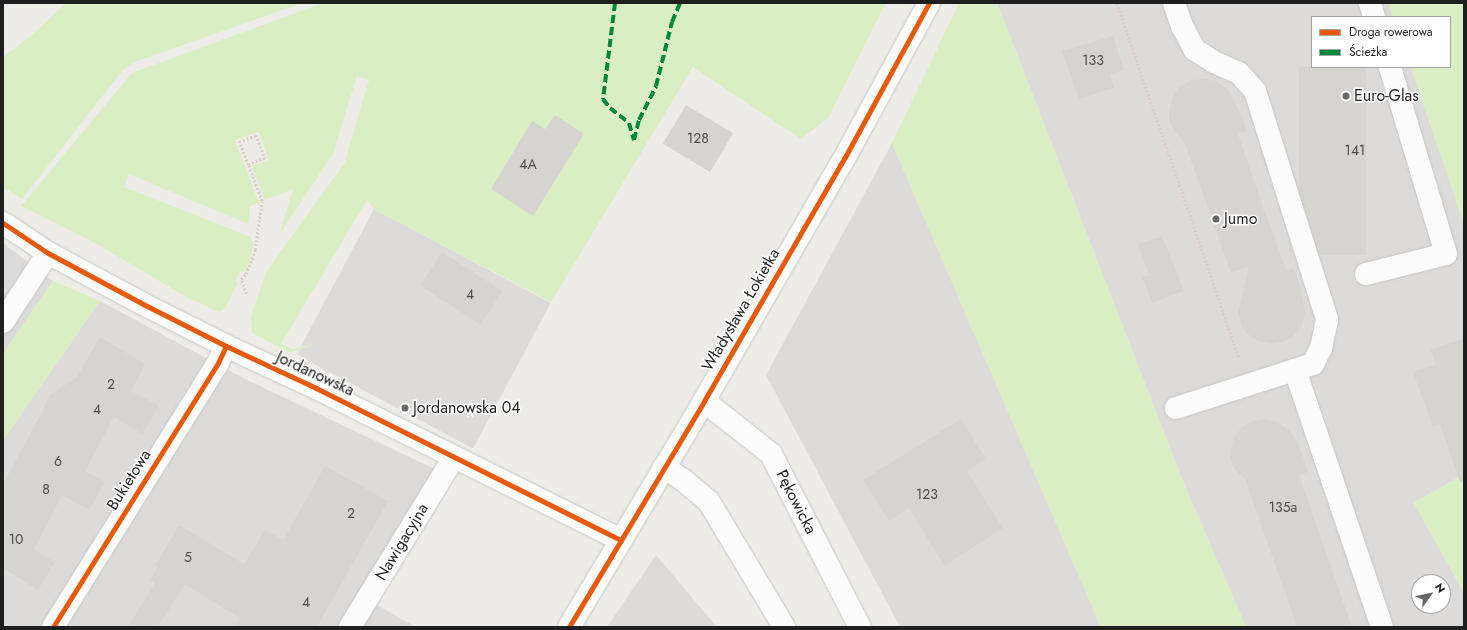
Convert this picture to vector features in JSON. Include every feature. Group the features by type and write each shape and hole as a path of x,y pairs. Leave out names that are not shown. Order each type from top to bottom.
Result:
{"street":[{"name":"Władysława Łokietka","path":"569,627 704,400 845,157 928,3"},
{"path":"1174,3 1182,26 1195,50 1214,62 1239,73 1256,91 1328,320 1321,348 1312,364 1176,408"},
{"path":"1370,3 1374,16"},
{"path":"1366,274 1446,254 1390,68"},
{"name":"Jordanowska","path":"3,223 48,253 226,346 316,388 621,540"},
{"path":"3,322 48,253"},
{"name":"Bukietowa","path":"53,627 217,364 226,346"},
{"path":"1295,370 1382,627"},
{"name":"Pękowicka","path":"704,400 771,454 860,627"},
{"name":"Nawigacyjna","path":"350,627 454,457"},
{"path":"664,467 682,479 709,502 784,627"}],"path":[{"path":"1117,3 1248,385"},
{"path":"246,294 241,278 246,274 255,250 262,201 238,142 256,135 265,158 248,165"}],"shaded area":[{"path":"997,3 1389,3 1393,16 1311,16 1311,68 1411,68 1464,224 1464,474 1414,503 1464,593 1464,627 1246,627 1184,484"},
{"path":"892,143 1101,627 900,627 766,375"},
{"path":"374,209 551,303 473,449 297,355"},
{"path":"3,243 53,281 3,354"},
{"path":"100,301 247,380 439,471 362,597 416,627 3,627 3,440"},
{"path":"656,555 717,627 607,627"}],"green space":[{"path":"66,3 302,3 132,63 122,71 22,199 3,187 3,57 32,35"},
{"path":"323,3 886,3 828,118 801,139 693,67 551,302 374,209 367,200 281,344 293,349 316,343 290,353 252,333 251,316 266,272 344,164 369,80 357,76 333,154 279,235 293,189 265,200 252,166 269,160 258,132 235,140 259,203 250,206 248,224 129,174 124,187 251,237 253,247 246,272 240,271 236,281 238,283 226,307 219,312 188,298 95,243 21,206 132,73"},
{"path":"959,3 997,3 1184,484 1246,627 1101,627 892,143"},
{"path":"1389,3 1464,3 1464,224 1411,68 1451,68 1451,16 1393,16"},
{"path":"53,281 100,301 3,440 3,354"},
{"path":"1464,474 1464,593 1414,503"}],"building":[{"path":"1113,36 1124,70 1110,74 1114,88 1079,99 1062,51"},
{"path":"1299,67 1366,68 1366,255 1299,255"},
{"path":"1206,79 1216,81 1228,90 1241,114 1247,131 1238,134 1259,195 1286,270 1294,268 1301,288 1305,312 1302,326 1293,336 1283,342 1272,344 1258,341 1246,333 1242,326 1238,314 1249,266 1231,273 1185,144 1172,127 1169,119 1169,111 1173,96 1178,88 1191,80"},
{"path":"686,105 733,133 710,172 663,144"},
{"path":"555,115 584,134 533,216 491,189 532,121 545,129"},
{"path":"1162,236 1184,291 1152,303 1142,277 1149,275 1138,244"},
{"path":"442,252 502,291 481,325 420,286"},
{"path":"100,337 145,364 131,391 159,406 142,434 114,417 85,471 105,482 89,510 62,495 34,550 55,562 38,590 3,568 3,484 50,395 77,377"},
{"path":"1464,338 1464,482 1460,482 1440,424 1433,427 1413,372 1436,364 1430,350"},
{"path":"961,419 986,459 967,471 1003,528 944,566 909,508 889,521 863,480"},
{"path":"1265,419 1277,422 1290,431 1299,445 1308,472 1299,475 1352,627 1297,627 1245,479 1235,470 1231,461 1230,452 1234,437 1242,427 1253,421"},
{"path":"325,466 388,501 317,627 234,627 239,618 185,584 158,627 128,627 155,583 150,580 158,567 155,566 179,525 244,564 265,530 283,540"}],"marked path":[{"path":"615,3 603,99 610,108 629,123 634,140"},
{"path":"634,140 639,120 656,86 672,22 680,3"}],"cycle path":[{"path":"569,627 704,401 845,157 929,3"},
{"path":"3,223 48,253 143,304 226,346 316,388 621,540"},
{"path":"53,627 217,365 226,346"}],"place":[{"name":"Euro-Glas","path":"1346,96"},
{"name":"Jumo","path":"1216,219"},
{"name":"Jordanowska 04","path":"405,408"}]}
